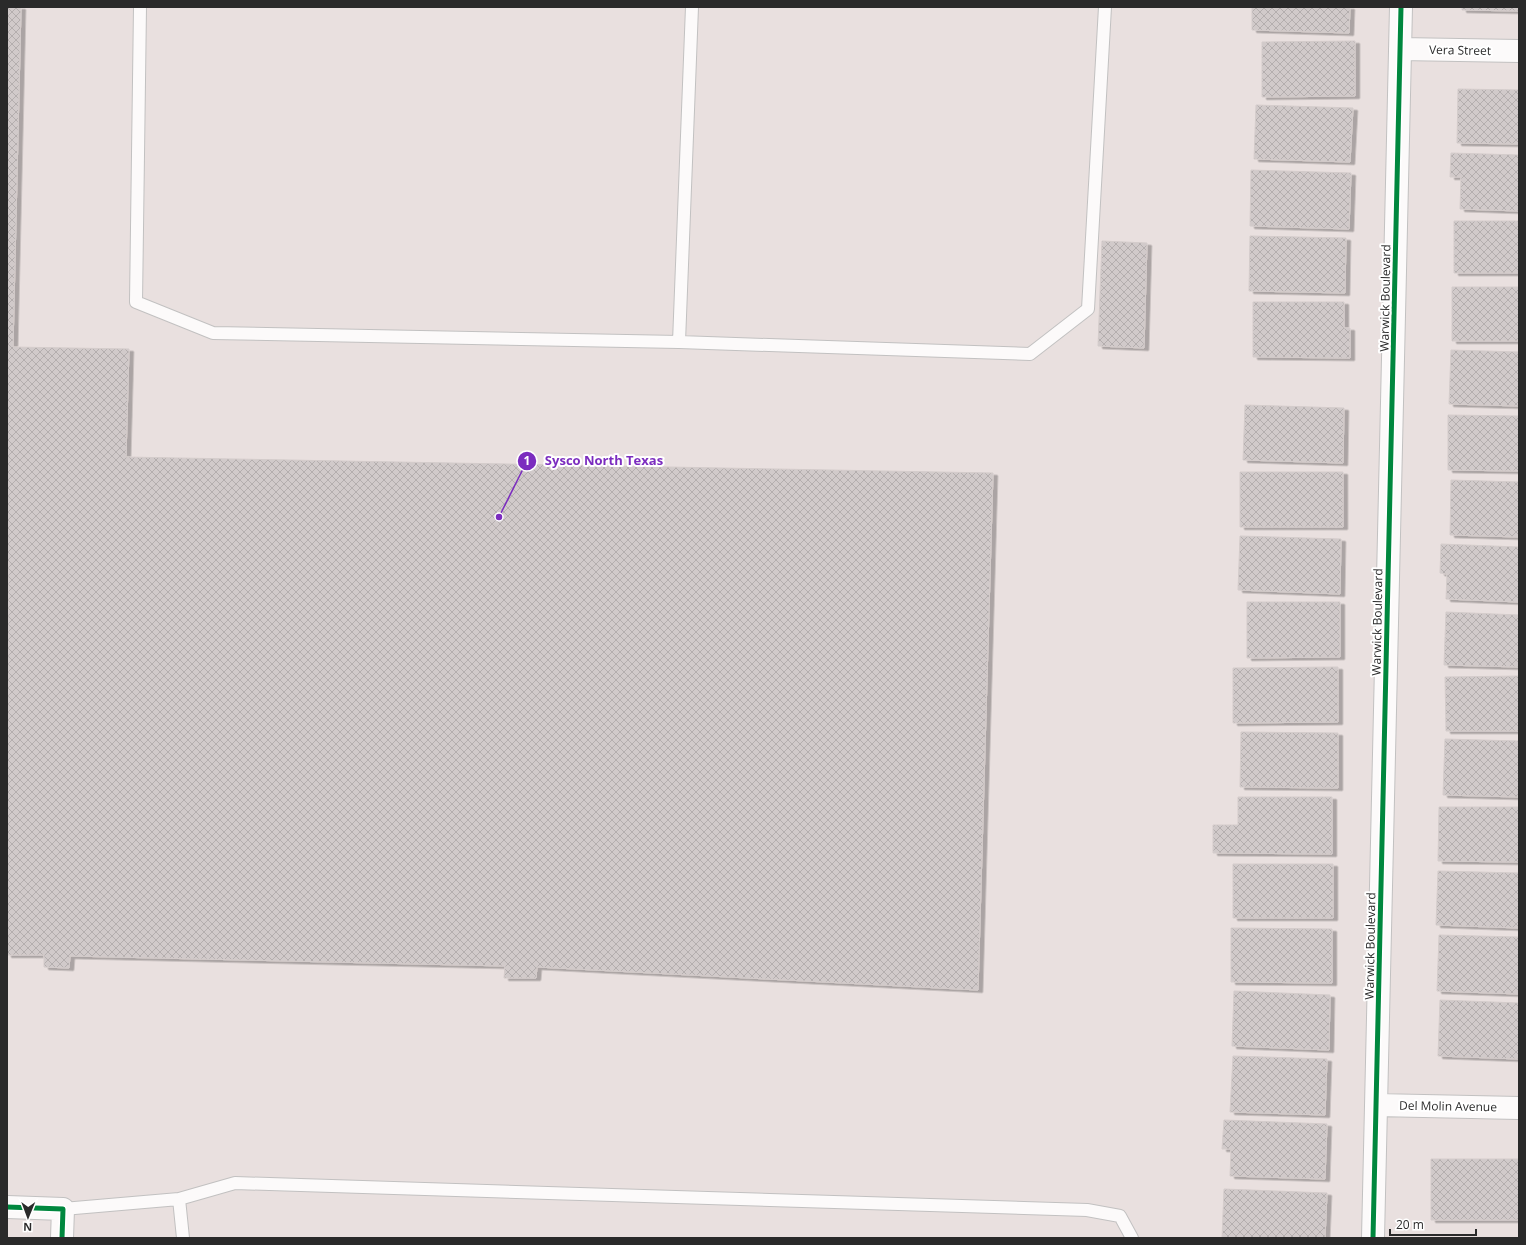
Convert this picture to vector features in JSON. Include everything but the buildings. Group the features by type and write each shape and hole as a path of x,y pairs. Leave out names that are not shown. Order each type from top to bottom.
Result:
{"street":[{"name":"Warwick Boulevard","path":"1373,1238 1401,7"},
{"name":"Vera Street","path":"1400,49 1519,51"},
{"name":"Del Molin Avenue","path":"1376,1105 1519,1108"},
{"path":"7,1207 63,1209 62,1238"}],"lane":[{"path":"140,7 136,302 213,333 678,342 1030,354 1088,309 1105,7"},
{"path":"678,342 692,7"},
{"path":"63,1209 179,1199 235,1183 1087,1210 1120,1216 1132,1238"},
{"path":"179,1199 183,1238"}],"cycle path":[{"path":"1373,1238 1401,7"},
{"path":"7,1207 63,1209 62,1238"}],"place":[{"name":"Sysco North Texas","path":"499,517"}]}
